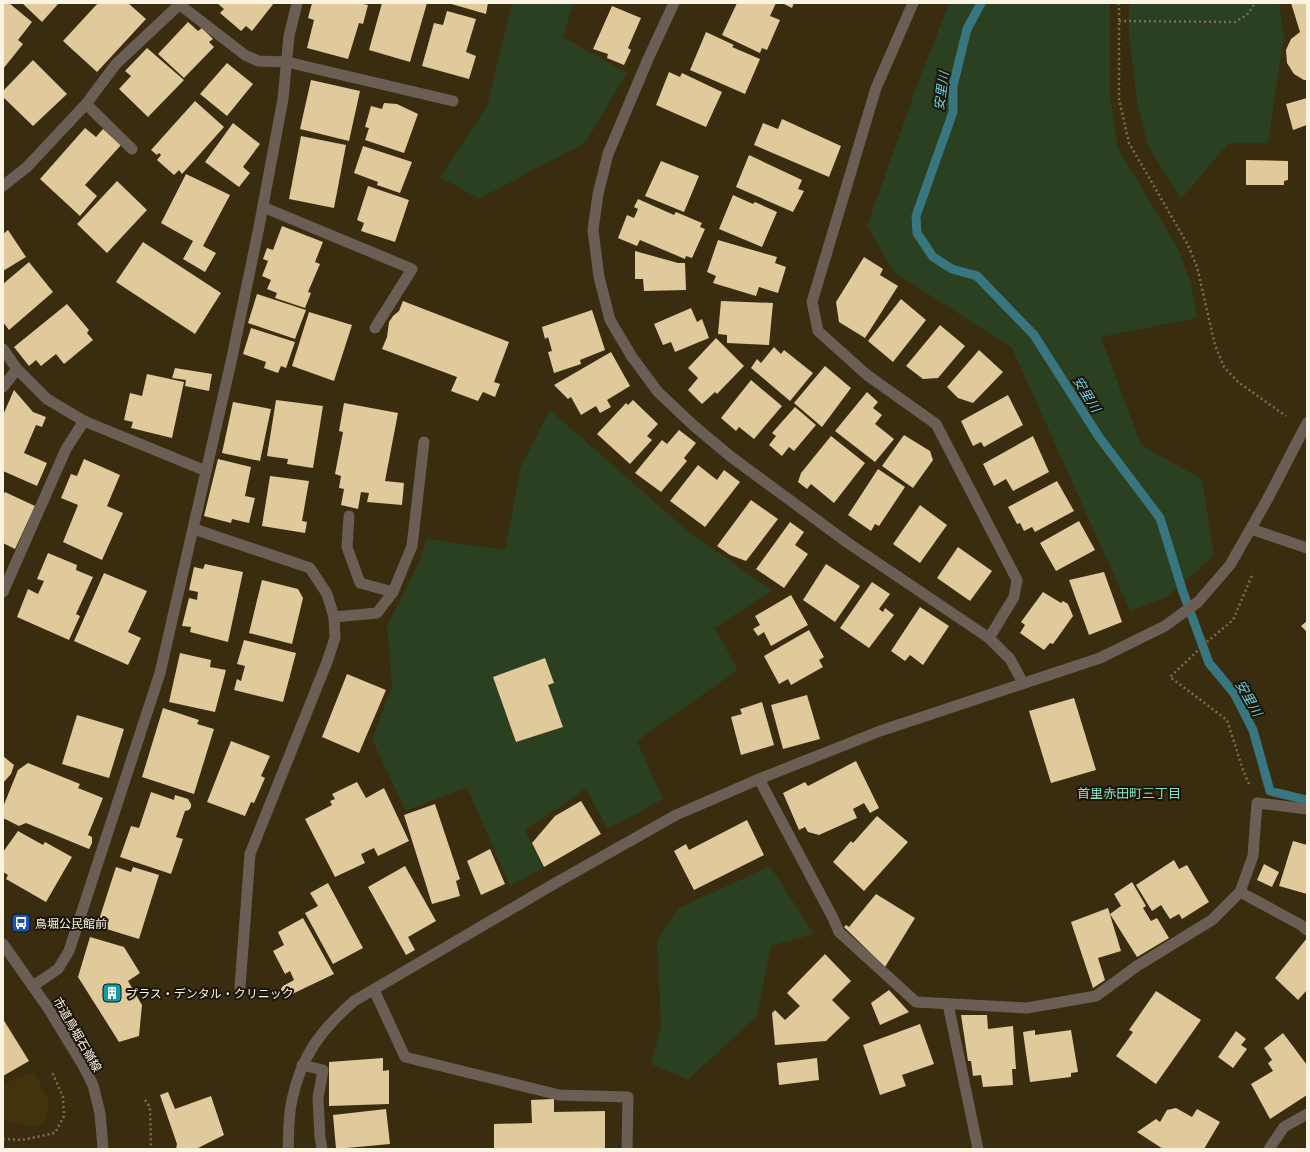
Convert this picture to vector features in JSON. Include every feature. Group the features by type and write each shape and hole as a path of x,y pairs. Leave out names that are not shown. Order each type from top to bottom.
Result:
{"street":[{"path":"33,986 58,968 69,951 160,673 231,362 263,207 283,99 288,36 297,3"},
{"path":"674,3 648,59 608,154 598,194 593,230 599,277 610,320 632,357 658,392 693,425 730,456 848,543 989,638 1010,659 1023,683"},
{"path":"913,3 876,88 812,302 818,332 867,375 936,424 1017,580 1014,597 989,638"},
{"path":"3,186 27,167 86,104 116,64 181,4 245,55 258,62 287,62 453,101"},
{"path":"86,104 132,149"},
{"path":"263,207 412,268 375,328"},
{"path":"3,349 17,369 47,399 84,421 206,471"},
{"path":"3,387 17,369"},
{"path":"3,592 66,449 84,421"},
{"path":"288,1149 291,1102 302,1065 325,1029 354,1001 552,885 676,815 759,779 880,731 1100,658 1142,639 1165,626 1198,602 1230,565 1268,500 1305,426"},
{"path":"334,617 376,613 393,592 412,546 424,442"},
{"path":"349,516 347,547 360,583 393,592"},
{"path":"194,529 310,568 326,594 334,617 335,638 327,662 250,854 240,987"},
{"path":"1251,529 1307,548"},
{"path":"759,779 834,918 839,932 916,1002 948,1004 1027,1008 1096,996 1137,966 1212,920 1240,892 1253,856 1258,803 1307,809"},
{"path":"1240,892 1301,925 1307,930"},
{"name":"市道鳥堀石嶺線","path":"3,944 48,1008 93,1086 100,1113 103,1149"},
{"path":"374,990 405,1057 559,1095 628,1097 627,1149"},
{"path":"948,1004 978,1149"},
{"path":"302,1065 323,1070 318,1098 322,1149"},
{"path":"1269,1149 1284,1127 1307,1114"}],"path":[{"path":"1119,3 1119,99 1129,143 1188,245 1197,267 1215,345 1224,367 1238,382 1305,426"},
{"path":"1119,21 1235,22 1247,15 1255,3"},
{"path":"1253,572 1233,620 1208,641 1170,677 1227,720 1243,770 1258,803"},
{"path":"3,1138 22,1140 55,1133 64,1116 63,1096 52,1072"},
{"path":"145,1100 150,1107 151,1149"}],"shaded area":[{"path":"34,1072 47,1097 49,1108 45,1120 37,1127 3,1121 3,1084"}],"green space":[{"path":"512,3 574,3 563,37 627,73 586,142 479,199 440,177 487,106"},
{"path":"949,3 1110,3 1110,97 1118,148 1178,248 1191,283 1197,318 1101,337 1141,445 1202,479 1214,556 1167,597 1130,611 1012,348 894,272 867,226 920,77"},
{"path":"1129,3 1279,3 1284,35 1268,143 1229,143 1181,199 1148,146 1137,102 1129,34"},
{"path":"550,410 690,533 772,590 715,628 738,670 637,741 663,799 608,829 585,789 525,830 543,868 510,886 467,787 406,811 372,740 392,686 387,626 419,562 426,539 505,550 521,466"},
{"path":"770,866 814,934 771,946 757,1016 688,1080 651,1064 661,1027 657,940 679,908"}],"building":[{"path":"3,3 9,3 32,22 18,40 23,44 3,69"},
{"path":"22,3 59,3 42,22"},
{"path":"98,3 128,3 146,19 97,72 63,41"},
{"path":"217,3 274,3 252,31 246,26 241,31 220,13 224,9"},
{"path":"312,3 363,3 368,5 363,24 359,23 348,59 307,48 314,20 308,18"},
{"path":"382,3 427,3 410,62 369,50"},
{"path":"448,3 488,3 486,14"},
{"path":"737,3 776,3 770,16 780,20 767,50 762,48 760,53 722,35"},
{"path":"782,3 794,3 792,8"},
{"path":"1291,3 1307,3 1307,80 1304,80 1294,74 1287,63 1286,50 1291,39 1300,32"},
{"path":"612,6 641,18 628,48 631,50 624,65 607,58 608,54 593,49"},
{"path":"447,11 476,19 466,52 476,56 469,79 422,66 434,23 443,25"},
{"path":"188,22 198,31 202,28 213,39 209,42 214,47 184,78 158,54"},
{"path":"706,32 734,45 732,47 760,59 745,94 690,70"},
{"path":"147,48 184,80 148,117 119,89 131,76 125,71"},
{"path":"33,60 67,94 33,126 3,97 3,91"},
{"path":"227,63 253,84 227,116 200,94"},
{"path":"669,72 680,77 682,73 722,92 706,127 656,105"},
{"path":"311,80 360,91 349,141 300,129"},
{"path":"1307,98 1307,125 1293,130 1286,104"},
{"path":"195,101 224,127 182,174 179,170 174,175 157,160 161,155 159,153 157,155 151,150"},
{"path":"384,103 397,104 418,114 404,153 365,140 369,128 365,127 371,106 382,109"},
{"path":"782,119 841,146 829,177 754,145 763,123 778,129"},
{"path":"233,123 260,144 243,167 250,173 239,187 205,162"},
{"path":"85,128 96,137 103,129 121,145 85,185 97,196 80,216 40,179"},
{"path":"301,136 346,145 334,208 289,199"},
{"path":"363,146 412,162 400,193 377,185 378,182 354,173"},
{"path":"749,155 802,180 798,189 804,191 793,212 736,187"},
{"path":"1246,160 1288,161 1288,180 1284,181 1284,185 1246,185"},
{"path":"661,161 699,176 684,212 645,196"},
{"path":"186,174 230,195 203,246 216,253 205,272 183,259 193,241 161,223"},
{"path":"117,181 147,210 107,253 77,224"},
{"path":"368,186 409,200 395,242 361,231 364,223 357,220"},
{"path":"733,195 753,204 755,202 777,212 762,247 719,229"},
{"path":"638,199 674,215 676,212 702,223 700,227 705,229 692,258 686,256 685,259 640,240 637,246 618,238 627,215 634,218 638,209 634,207"},
{"path":"282,226 323,242 315,262 320,264 308,292 311,293 305,308 275,298 277,293 267,289 271,280 262,276 268,261 263,259 267,248 273,250"},
{"path":"8,230 26,257 3,271 3,234"},
{"path":"718,240 777,257 775,263 786,267 778,293 759,287 756,296 713,283 716,276 707,272"},
{"path":"143,242 221,293 195,334 116,282"},
{"path":"635,251 678,263 685,263 686,290 644,291 643,279 635,279"},
{"path":"864,257 883,269 880,275 898,286 865,338 839,322 836,302"},
{"path":"29,262 53,292 9,330 3,322 3,284"},
{"path":"257,294 306,310 295,339 248,323"},
{"path":"901,299 926,320 893,362 868,341"},
{"path":"403,301 509,342 494,382 500,384 495,397 483,392 478,401 451,391 457,377 382,349 387,337 389,322 399,311"},
{"path":"721,301 773,303 769,345 727,343 727,335 718,334"},
{"path":"67,304 89,330 87,333 93,340 64,364 56,354 41,366 36,360 29,366 14,347"},
{"path":"691,308 697,322 702,319 709,338 675,352 671,342 663,345 654,324"},
{"path":"592,310 605,350 580,360 581,364 554,373 548,352 552,351 548,337 545,339 542,327"},
{"path":"309,312 352,325 334,381 292,366"},
{"path":"940,325 965,346 938,378 923,379 906,366"},
{"path":"251,328 295,342 286,368 281,366 278,373 264,368 266,362 243,354"},
{"path":"716,338 744,366 717,394 715,392 702,404 688,390 698,378 688,368"},
{"path":"774,347 781,354 784,350 813,373 790,401 751,368 757,359 761,363"},
{"path":"979,350 1003,372 973,403 958,398 947,387"},
{"path":"611,352 630,386 607,400 611,407 600,413 596,406 581,415 571,397 568,399 554,385"},
{"path":"825,366 851,388 822,427 794,403"},
{"path":"175,368 212,374 209,391 185,386 186,380 172,378"},
{"path":"147,374 184,382 172,438 131,428 133,422 124,420 130,393 142,396"},
{"path":"751,380 782,406 754,439 739,427 736,431 721,418"},
{"path":"14,390 33,412 46,417 42,427 36,425 24,453 47,463 37,486 3,471 3,415"},
{"path":"867,392 878,402 873,408 882,415 875,424 894,439 875,462 835,431"},
{"path":"1008,395 1023,425 984,447 981,442 973,446 961,421"},
{"path":"276,400 323,406 313,468 287,464 288,459 267,456"},
{"path":"633,400 658,424 647,436 652,440 630,464 597,434 626,403 628,405"},
{"path":"233,402 271,409 260,461 222,453"},
{"path":"344,403 398,413 385,481 404,483 402,505 367,502 369,493 361,492 358,509 341,505 344,489 339,488 341,476 335,474 343,432 339,431"},
{"path":"795,407 816,425 794,451 789,447 782,456 769,445 776,436 772,433"},
{"path":"679,430 696,443 684,458 687,461 661,492 635,473 662,440 667,444"},
{"path":"904,435 930,451 933,460 913,488 882,466"},
{"path":"831,436 865,463 834,503 811,484 807,489 798,482 801,473"},
{"path":"1033,436 1049,472 1013,491 1006,479 994,486 983,464"},
{"path":"84,459 120,475 107,506 123,513 102,560 63,542 78,505 61,498 71,474 77,476"},
{"path":"218,459 251,467 245,496 255,498 249,523 232,519 231,523 204,516"},
{"path":"698,465 717,480 724,470 740,482 705,527 670,501"},
{"path":"878,469 905,487 879,526 875,524 871,531 848,515"},
{"path":"270,476 309,481 302,521 307,522 305,533 262,526"},
{"path":"1057,481 1074,511 1035,532 1032,527 1024,531 1020,523 1017,524 1008,507"},
{"path":"5,492 35,506 15,549 3,543 3,495"},
{"path":"751,500 778,519 746,561 730,555 717,546"},
{"path":"920,505 947,525 920,563 893,544"},
{"path":"1079,521 1095,550 1056,571 1040,543"},
{"path":"790,522 804,532 795,545 808,554 784,588 756,569"},
{"path":"958,547 992,571 970,601 937,578"},
{"path":"48,553 77,565 76,570 93,577 76,614 80,616 69,640 17,617 28,589 38,594 44,581 37,579"},
{"path":"205,564 243,572 228,642 190,632 191,627 182,626 189,598 197,600 198,592 189,590 194,567 203,569"},
{"path":"826,564 860,586 835,622 803,600"},
{"path":"1104,572 1122,622 1089,635 1069,580"},
{"path":"104,573 147,591 128,632 141,638 128,665 74,641"},
{"path":"262,580 298,589 303,598 292,644 249,633"},
{"path":"872,582 890,594 879,609 883,612 885,608 894,615 869,648 840,628"},
{"path":"1043,592 1061,603 1063,601 1068,604 1073,616 1053,644 1050,643 1044,650 1020,633 1025,625 1021,622"},
{"path":"791,595 808,625 771,646 764,632 758,636 753,629 760,625 755,616"},
{"path":"920,607 949,626 923,665 910,655 905,661 891,651"},
{"path":"1307,621 1307,632 1301,626"},
{"path":"809,630 824,657 819,660 823,667 791,685 788,679 779,684 764,656"},
{"path":"244,640 296,653 283,702 234,690 237,679 241,681 245,666 237,664"},
{"path":"180,653 211,660 210,667 226,670 215,712 169,702"},
{"path":"545,658 554,683 548,685 563,727 516,742 493,677"},
{"path":"347,674 386,690 359,753 322,737"},
{"path":"807,695 820,739 783,749 771,705"},
{"path":"1074,698 1096,770 1051,783 1029,711"},
{"path":"762,702 774,745 741,755 731,717 742,714 740,709"},
{"path":"163,708 199,720 197,724 214,729 194,794 142,777"},
{"path":"77,715 124,729 109,778 62,764"},
{"path":"231,741 270,756 261,776 265,778 254,803 251,802 245,816 207,802"},
{"path":"3,756 14,765 11,774 3,783"},
{"path":"856,761 879,808 870,813 864,803 853,809 857,818 819,835 808,832 805,827 799,830 783,793 805,782 808,786"},
{"path":"28,763 80,784 78,788 103,798 88,835 92,837 92,843 89,849 26,823 19,826 3,818 3,807 18,770"},
{"path":"357,782 366,798 384,788 409,841 378,856 374,848 361,854 365,863 335,877 305,819 332,805 330,801 335,799 332,794"},
{"path":"151,792 174,800 175,795 188,799 191,804 189,810 185,811 176,837 183,839 171,874 120,857 131,826 139,828"},
{"path":"581,801 601,834 544,867 532,843 555,816"},
{"path":"435,804 460,879 456,881 460,896 432,904 404,815"},
{"path":"877,816 908,842 864,891 833,862 851,841 853,843"},
{"path":"747,820 764,855 694,890 674,851 686,844 689,850"},
{"path":"18,831 43,845 45,842 72,857 46,902 6,879 8,875 3,872 3,852"},
{"path":"1293,841 1307,845 1307,894 1279,886"},
{"path":"490,849 505,884 481,895 467,861"},
{"path":"1174,860 1179,869 1187,865 1209,902 1182,919 1179,914 1170,919 1161,905 1152,911 1136,885"},
{"path":"1264,864 1279,872 1272,887 1257,880"},
{"path":"405,866 436,921 408,937 415,950 406,955 368,887"},
{"path":"116,867 131,872 133,867 159,875 139,939 97,926"},
{"path":"1132,882 1146,906 1143,908 1151,921 1157,918 1169,938 1137,957 1110,914 1121,906 1114,894"},
{"path":"328,883 363,948 333,964 305,913 318,906 310,893"},
{"path":"876,894 915,918 885,967 844,927 846,925 849,927"},
{"path":"1108,908 1121,951 1098,958 1105,980 1093,988 1071,922"},
{"path":"303,918 334,974 288,996 282,994 281,989 283,986 294,980 290,971 285,974 273,951 284,945 278,932"},
{"name":"プラス・デンタル・クリニック","path":"90,937 124,947 140,973 128,981 142,1005 139,1036 119,1042 78,977"},
{"path":"1307,938 1307,990 1298,1000 1275,978"},
{"path":"825,954 851,981 832,1000 850,1018 826,1041 775,1045 772,1013 775,1010 785,1020 800,1006 787,993"},
{"path":"889,990 909,1012 880,1025 871,1003"},
{"path":"1156,991 1201,1020 1156,1084 1116,1056 1133,1032 1129,1030"},
{"path":"961,1015 987,1015 988,1029 1013,1026 1016,1069 1012,1069 1013,1085 983,1087 981,1075 973,1076 971,1061 968,1061"},
{"path":"3,1019 29,1061 3,1076"},
{"path":"920,1024 934,1064 902,1075 906,1086 880,1095 863,1045"},
{"path":"1035,1030 1035,1035 1071,1030 1078,1072 1071,1073 1071,1077 1030,1082 1023,1032"},
{"path":"1236,1031 1246,1039 1241,1045 1247,1049 1233,1068 1218,1057"},
{"path":"1283,1033 1307,1065 1307,1095 1270,1119 1251,1084 1273,1071 1268,1063 1272,1060 1264,1048"},
{"path":"383,1058 383,1071 389,1070 389,1104 329,1106 329,1062"},
{"path":"817,1058 819,1080 779,1085 777,1063"},
{"path":"168,1092 175,1109 211,1096 224,1135 196,1149 176,1149 177,1144 160,1095"},
{"path":"554,1099 554,1112 605,1111 605,1149 494,1149 494,1124 532,1123 531,1100"},
{"path":"1176,1108 1192,1117 1197,1109 1220,1122 1204,1149 1163,1149 1137,1132 1156,1119 1160,1122 1167,1110"},
{"path":"386,1109 390,1144 336,1149 333,1115"}],"waterway":[{"name":"安里川","path":"981,3 967,29 953,86 953,112 916,216 917,233 933,257 952,269 977,276 1034,335 1099,437 1160,518 1183,592 1209,663 1234,693 1253,730 1270,791 1307,800"}],"place":[{"name":"鳥堀公民館前","path":"21,923"},
{"name":"プラス・デンタル・クリニック","path":"112,993"}],"district":[{"name":"首里赤田町三丁目","path":"1129,793"}]}
